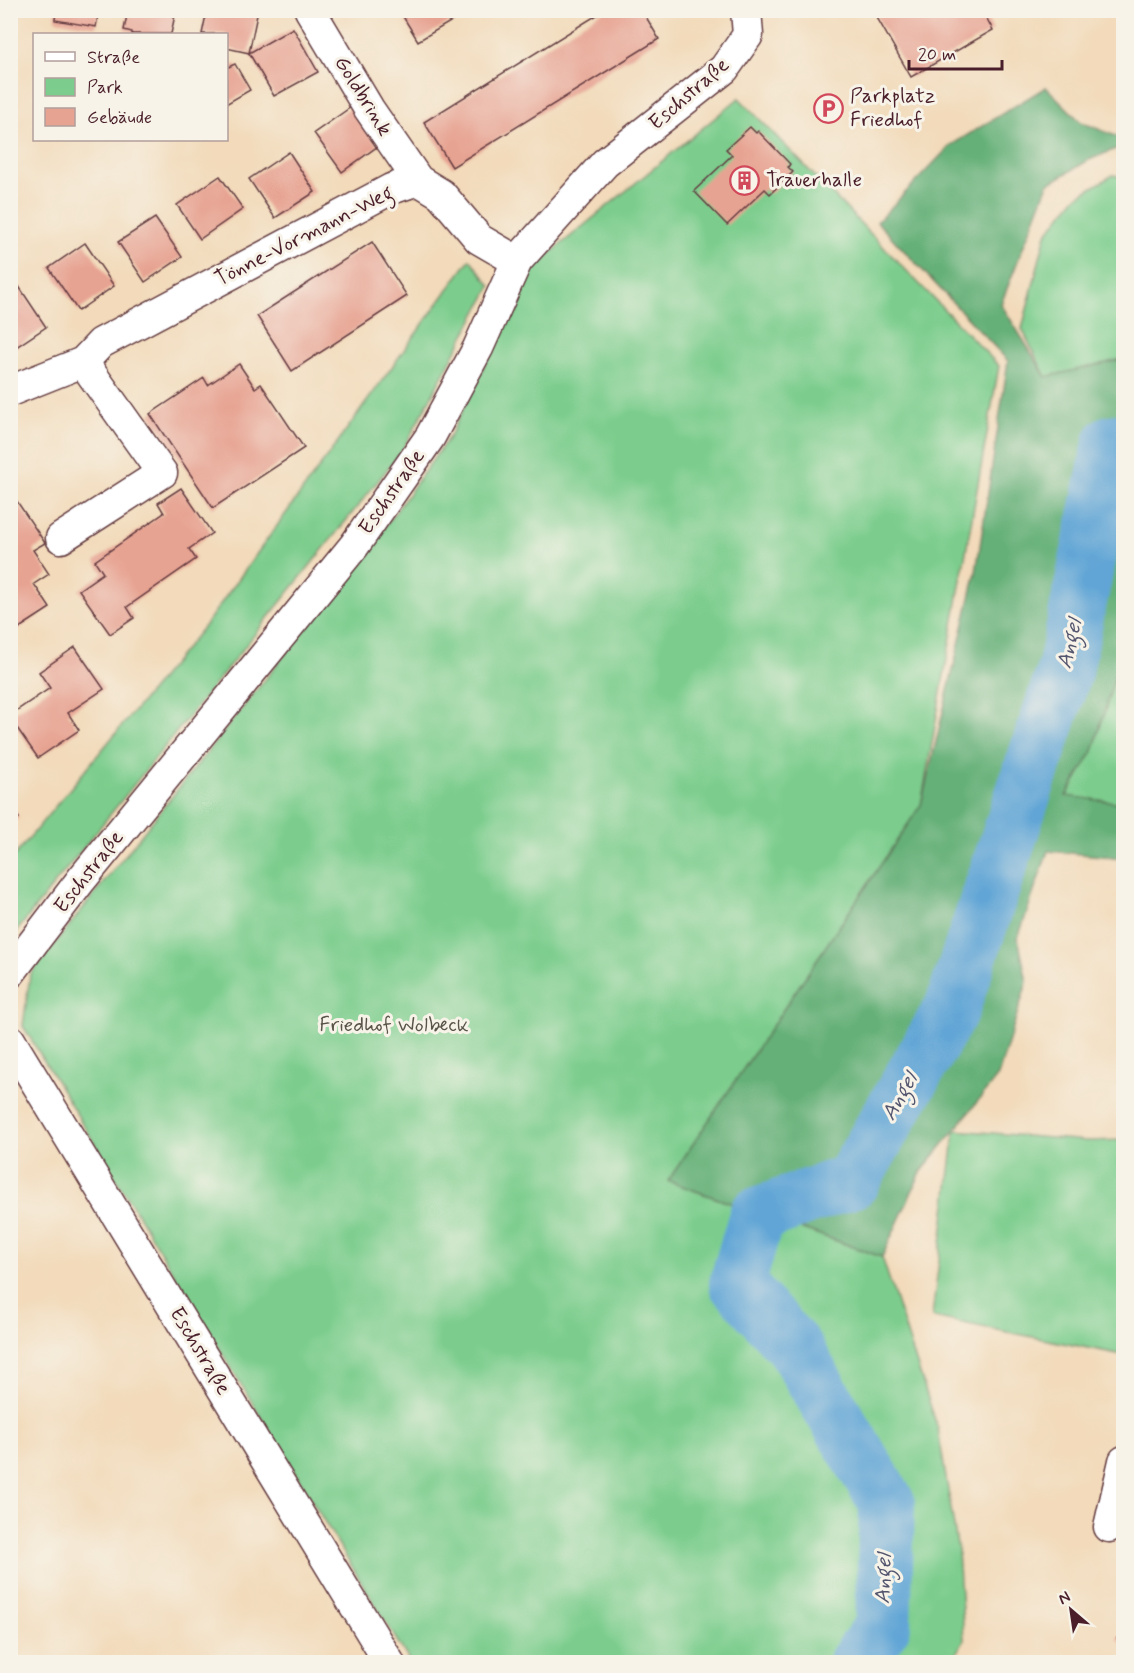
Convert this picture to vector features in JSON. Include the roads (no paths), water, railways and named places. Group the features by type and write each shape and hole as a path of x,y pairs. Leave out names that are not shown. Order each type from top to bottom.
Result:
{"street":[{"name":"Goldbrink","path":"310,10 369,109 418,180"},
{"name":"Eschstraße","path":"10,973 81,880 354,546 430,437 477,348 517,261 562,208 605,164 724,69 748,35 746,10"},
{"name":"Tönne-Vormann-Weg","path":"10,392 83,362 100,343 391,189 418,180 441,194 479,239 517,261"},
{"path":"61,538 162,473 83,362"},
{"name":"Eschstraße","path":"10,1040 389,1662"},
{"path":"1108,1527 1124,1461"}],"waterway":[{"name":"Angel","path":"857,1662 883,1625 887,1503 794,1347 737,1284 757,1215 852,1181 952,1008 1066,666 1111,443 1124,441"}],"place":[{"name":"Parkplatz Friedhof","path":"829,108"},
{"name":"Trauerhalle","path":"745,180"}],"park label":[{"name":"Friedhof Wolbeck","path":"394,1025"}]}
